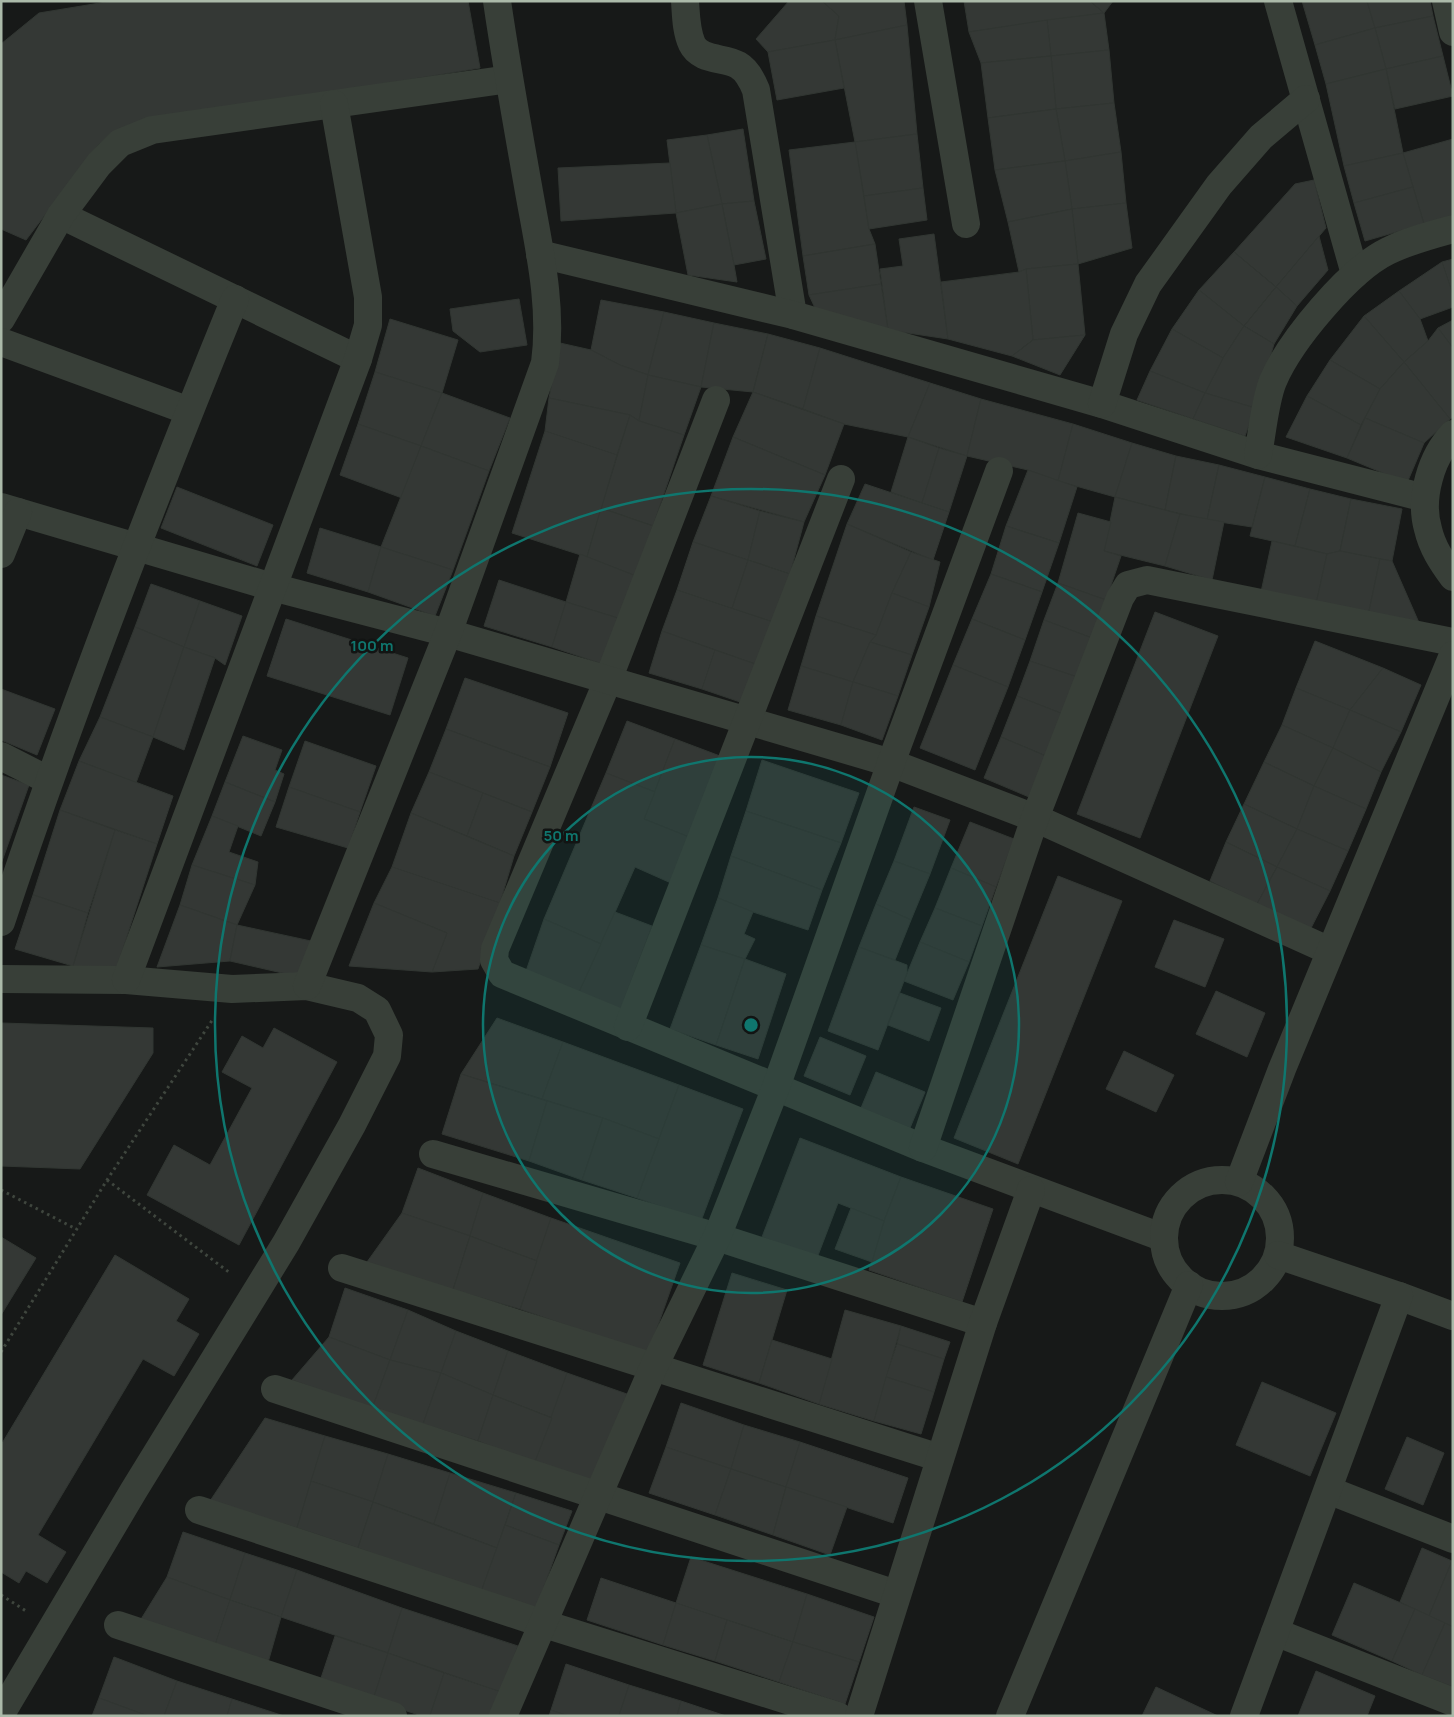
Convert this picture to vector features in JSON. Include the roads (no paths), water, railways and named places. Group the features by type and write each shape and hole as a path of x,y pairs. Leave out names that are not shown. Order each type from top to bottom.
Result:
{"street":[{"path":"307,986 448,633 545,364 549,335 540,254 508,79 497,1"},
{"path":"685,1 689,34 693,46 701,54 738,65 750,76 756,90 793,315"},
{"path":"928,1 966,224"},
{"path":"1278,1 1355,274"},
{"path":"1446,1 1453,32"},
{"path":"1,319 61,215 99,164 120,143 152,130 508,79"},
{"path":"1102,404 1124,334 1148,284 1219,185 1261,137 1306,99"},
{"path":"126,980 358,360 368,325 368,297 334,104"},
{"path":"61,215 358,360"},
{"path":"1258,455 1273,382 1292,346 1355,274 1387,252 1420,238 1453,229"},
{"path":"540,254 793,315 1102,404 1258,455 1426,498"},
{"path":"1,922 48,780 135,546 235,299"},
{"path":"1,342 189,412"},
{"path":"716,400 608,680 495,949 494,960 502,974 628,1028 923,1148 1031,1190 1164,1238"},
{"path":"1453,434 1446,441 1432,468 1426,498 1427,528 1438,555 1453,577"},
{"path":"503,1716 542,1622 600,1495 654,1366 717,1238 776,1087 999,471"},
{"path":"628,1028 749,721 841,479"},
{"path":"1,554 10,510 272,587 448,633 892,763 1035,818 1330,951"},
{"path":"923,1148 1035,818 1120,598 1128,585 1147,580 1453,642"},
{"path":"1239,1182 1282,1069 1453,655"},
{"path":"1,756 48,780"},
{"path":"1,979 126,980 232,989 307,986 358,998 377,1010 389,1035 387,1056 352,1125 255,1293 110,1529 1,1714"},
{"path":"433,1154 717,1238 982,1323"},
{"path":"1221,1180 1239,1182 1256,1190 1273,1211 1281,1237 1278,1255 1270,1272 1257,1284 1241,1293 1224,1296 1206,1293 1189,1285 1176,1273 1167,1256 1164,1238 1167,1220 1175,1204 1188,1191 1204,1183 1221,1180"},
{"path":"859,1716 982,1323 1031,1190"},
{"path":"1278,1255 1453,1316"},
{"path":"342,1268 940,1458"},
{"path":"1010,1716 1189,1285"},
{"path":"1244,1716 1399,1296"},
{"path":"275,1389 896,1594"},
{"path":"1328,1490 1453,1539"},
{"path":"198,1510 838,1716"},
{"path":"118,1625 393,1716"},
{"path":"1274,1632 1453,1702"}]}
